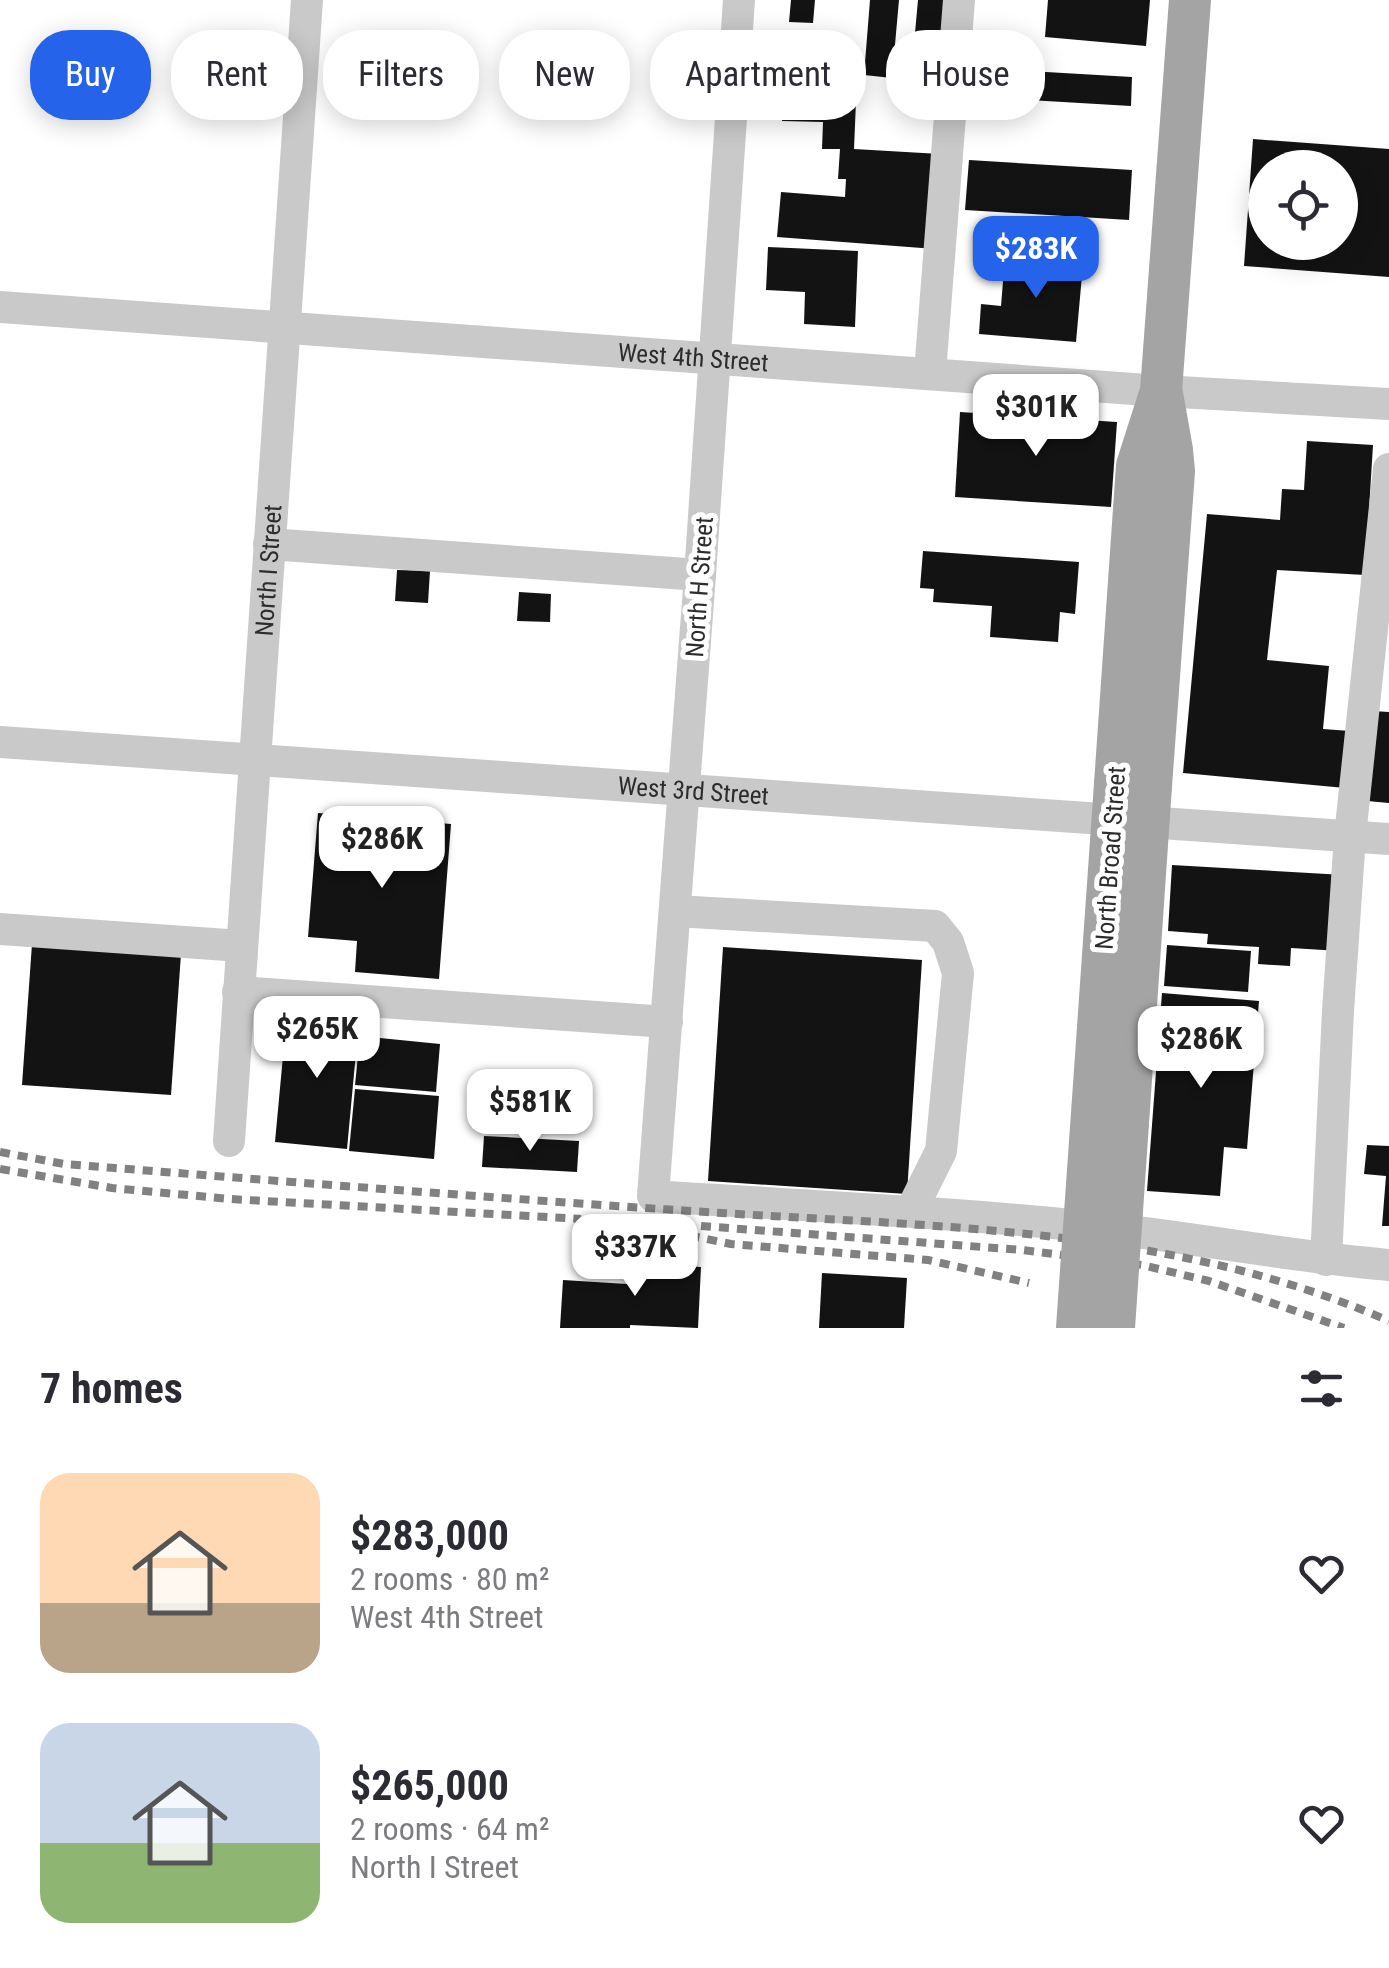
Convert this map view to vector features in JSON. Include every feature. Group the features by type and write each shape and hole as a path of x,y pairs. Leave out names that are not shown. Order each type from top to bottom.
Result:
{"main road":[{"name":"North Broad Street","path":"1077,1328 1132,797 1174,471 1161,391 1190,0"},
{"name":"North Broad Street","path":"1114,1328 1132,797"}],"street":[{"name":"North I Street","path":"229,1142 306,0"},
{"name":"North H Street","path":"740,0 653,1196 918,1213"},
{"path":"930,373 958,0"},
{"name":"West 4th Street","path":"0,306 1161,391 1389,404"},
{"path":"1326,1260 1350,836 1389,469"},
{"path":"269,544 700,575"},
{"name":"West 3rd Street","path":"0,742 684,790 1132,797 1350,836 1389,839"},
{"path":"1103,1228 1132,797"},
{"path":"675,911 934,926 948,942 958,973 942,1152 916,1200 918,1213 1103,1228 1389,1266"},
{"path":"0,929 241,946"},
{"path":"238,992 667,1022"}],"building":[{"path":"791,0 815,0 813,23 789,22"},
{"path":"870,0 899,0 896,30 886,30 886,77 866,75"},
{"path":"918,0 953,0 950,30 915,30"},
{"path":"1048,0 1150,0 1146,46 1045,37"},
{"path":"1045,72 1132,77 1131,106 1045,101"},
{"path":"855,120 854,149 940,154 935,249 777,237 781,192 845,197 846,179 838,179 840,149 822,149 823,122 782,121"},
{"path":"1253,139 1389,149 1389,277 1244,266 1248,210 1248,260 1358,260 1358,150 1252,150"},
{"path":"969,160 1132,170 1129,220 965,210"},
{"path":"768,247 858,251 855,327 804,324 805,292 766,290"},
{"path":"1005,257 1083,264 1076,342 979,334 981,304 1001,306"},
{"path":"960,412 1117,422 1111,507 955,497"},
{"path":"1307,441 1373,445 1365,575 1277,570 1267,660 1329,666 1323,729 1350,731 1345,788 1183,773 1207,514 1280,520 1282,489 1304,490"},
{"path":"923,551 1079,562 1075,614 1060,612 1058,642 990,637 992,606 933,602 934,589 920,588"},
{"path":"397,570 430,571 428,603 395,601"},
{"path":"519,592 551,594 550,622 517,621"},
{"path":"1373,711 1389,712 1389,803 1367,801"},
{"path":"318,813 451,824 439,979 355,972 357,941 308,937"},
{"path":"1172,865 1344,875 1340,951 1291,948 1290,966 1258,964 1259,947 1207,944 1208,934 1168,931"},
{"path":"32,944 181,954 171,1095 22,1085"},
{"path":"1167,945 1251,951 1248,992 1164,986"},
{"path":"723,947 922,960 907,1194 708,1181"},
{"path":"1162,993 1259,1001 1247,1149 1224,1147 1220,1196 1147,1191"},
{"path":"287,1013 359,1020 347,1149 275,1142"},
{"path":"360,1036 440,1044 436,1092 355,1085"},
{"path":"355,1089 439,1096 434,1159 349,1151"},
{"path":"484,1136 579,1141 577,1172 482,1167"},
{"path":"1367,1145 1389,1146 1389,1226 1382,1226 1386,1176 1364,1174"},
{"path":"629,1263 701,1267 698,1328 560,1328 563,1280 627,1284"},
{"path":"822,1273 907,1278 904,1328 819,1328"}],"railway":[{"path":"0,1152 64,1164 1053,1237 1224,1266 1307,1290 1389,1321"},
{"path":"0,1169 112,1188 230,1199 581,1219"},
{"path":"619,1221 731,1244 928,1260 1029,1283"},
{"path":"701,1226 1022,1250 1142,1265 1209,1281 1344,1328"}]}
